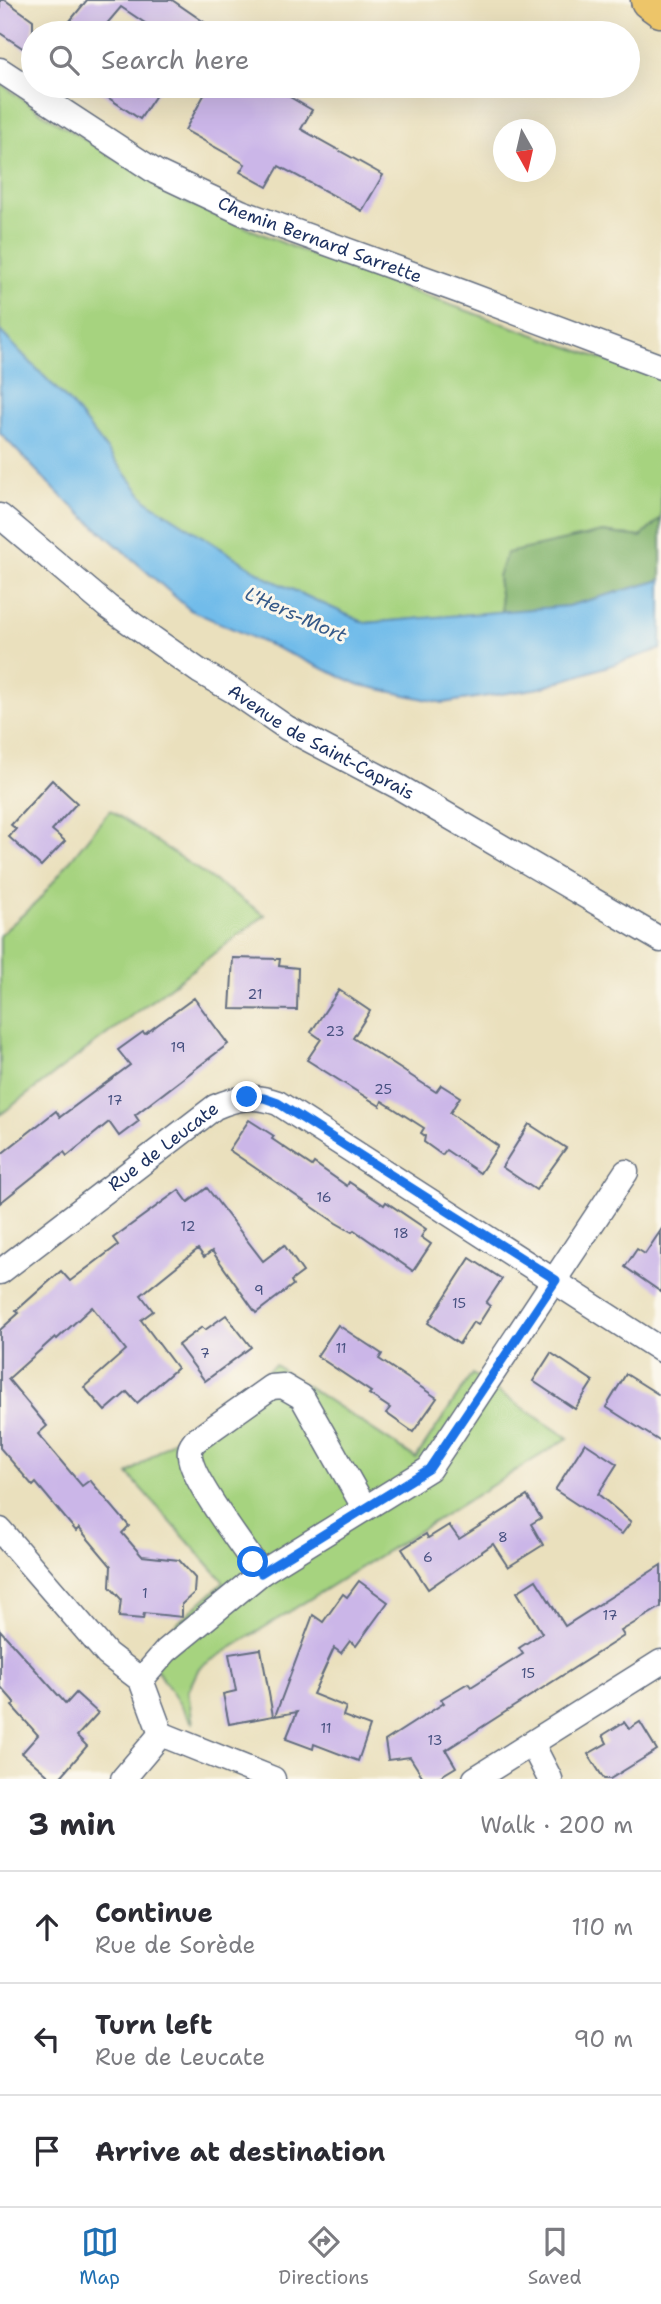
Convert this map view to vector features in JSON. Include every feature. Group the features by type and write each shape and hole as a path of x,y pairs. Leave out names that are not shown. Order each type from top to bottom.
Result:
{"highway":[{"path":"650,0 661,8"}],"street":[{"name":"Chemin Bernard Sarrette","path":"0,70 21,84"},
{"name":"Chemin Bernard Sarrette","path":"42,98 156,173 241,212 658,366"},
{"name":"Avenue de Saint-Caprais","path":"0,516 108,607 287,728 400,788 661,940"},
{"name":"Rue de Leucate","path":"0,1272 215,1107 247,1097 264,1098 278,1103 661,1350"},
{"path":"141,1680 166,1651 261,1573 429,1469 626,1172"},
{"path":"261,1573 212,1501 189,1458 190,1448 195,1441 271,1387 283,1386 302,1397 364,1507"},
{"path":"0,1530 107,1654 141,1680 162,1734 273,1779"},
{"path":"475,1779 661,1662"},
{"path":"123,1779 162,1734"},
{"path":"532,1744 550,1779"}],"green space":[{"path":"0,83 39,111 184,201 316,257 608,361 661,375 661,518 641,537 602,532 498,576 502,612 365,623 269,579 147,501 71,404 0,331"},
{"path":"661,518 661,580 568,606 502,612 498,576 507,553 602,532 641,537"},
{"path":"110,810 265,915 0,1115 0,935 38,901"},
{"path":"275,1365 416,1458 472,1374 568,1438 199,1668 188,1691 193,1724 145,1652 224,1582 128,1474"}],"water":[{"name":"L'Hers-Mort","path":"0,331 71,404 147,501 269,579 365,623 568,606 661,580 661,649 540,688 443,703 360,685 190,610 61,496 0,433"}],"building":[{"path":"0,0 5,0 33,20 21,21 21,47 0,33"},
{"path":"87,0 172,0 203,21 142,21 121,7 109,21 70,21"},
{"path":"109,98 154,98 140,119"},
{"path":"202,98 292,98 312,110 301,129 383,175 362,211 279,166 267,187 240,172 245,164 185,130"},
{"path":"52,780 77,803 52,830 65,841 41,866 9,837 16,829 11,825"},
{"path":"233,958 280,959 279,966 298,968 297,1010 230,1009"},
{"path":"339,990 370,1011 353,1038 436,1092 441,1085 460,1097 450,1113 498,1146 480,1173 446,1150 442,1155 424,1142 425,1136 421,1133 424,1128 382,1101 380,1106 307,1060 321,1039 311,1032"},
{"path":"194,998 228,1044 135,1115 139,1121 119,1136 109,1122 67,1156 64,1152 0,1203 0,1155 56,1111 60,1117 130,1065 118,1050"},
{"path":"249,1120 312,1166 314,1163 347,1186 349,1182 384,1205 386,1202 426,1229 421,1237 431,1244 413,1271 354,1230 352,1232 336,1223 229,1150"},
{"path":"529,1124 566,1148 536,1190 502,1167"},
{"path":"207,1188 263,1261 284,1245 303,1272 291,1281 293,1285 256,1313 212,1251 204,1257 198,1249 141,1295 153,1311 141,1320 177,1368 137,1403 127,1392 105,1411 84,1387 126,1350 92,1307 8,1379 47,1426 38,1434 82,1486 90,1480 129,1526 122,1533 142,1556 179,1560 195,1578 194,1593 182,1604 182,1617 144,1613 143,1619 119,1617 121,1599 110,1587 111,1566 79,1528 76,1531 36,1483 33,1486 0,1448 0,1330 19,1313 16,1311 61,1271 70,1281 118,1245 113,1238 179,1190 188,1202"},
{"path":"661,1230 661,1292 625,1267 637,1249 645,1254"},
{"path":"470,1258 502,1279 486,1303 490,1306 478,1325 473,1322 459,1344 428,1323"},
{"path":"226,1315 251,1347 205,1381 178,1345 202,1327 205,1330"},
{"path":"338,1325 382,1354 379,1359 437,1398 413,1432 386,1413 390,1408 369,1394 371,1392 317,1356"},
{"path":"551,1353 593,1381 575,1409 533,1381"},
{"path":"626,1374 661,1396 661,1442 606,1407"},
{"path":"585,1443 617,1464 598,1494 631,1522 622,1534 555,1490"},
{"path":"527,1496 541,1518 531,1524 543,1545 508,1567 493,1544 428,1589 402,1549 426,1534 428,1538 449,1525 459,1539"},
{"path":"661,1565 661,1607 621,1631 624,1636 446,1750 456,1767 436,1779 424,1779 410,1757 388,1760 385,1741 444,1703 441,1699 468,1683 471,1687 523,1654 519,1648 542,1633 517,1592 536,1580 565,1626"},
{"path":"359,1581 388,1602 356,1646 350,1641 341,1653 334,1648 313,1694 346,1707 343,1716 370,1726 358,1761 314,1744 313,1749 286,1739 297,1712 275,1716 313,1615 323,1622 343,1594 347,1597"},
{"path":"0,1630 66,1704 76,1693 98,1713 77,1736 87,1746 59,1779 52,1779 22,1753 38,1735 12,1706 15,1703 0,1686"},
{"path":"261,1649 273,1716 229,1724 223,1694 236,1691 229,1654"},
{"path":"624,1722 629,1729 640,1722 657,1750 610,1779 604,1779 588,1754 607,1743 603,1735"}],"route":[{"path":"247,1097 264,1098 278,1103 556,1280 429,1469 261,1573 253,1562"}]}
